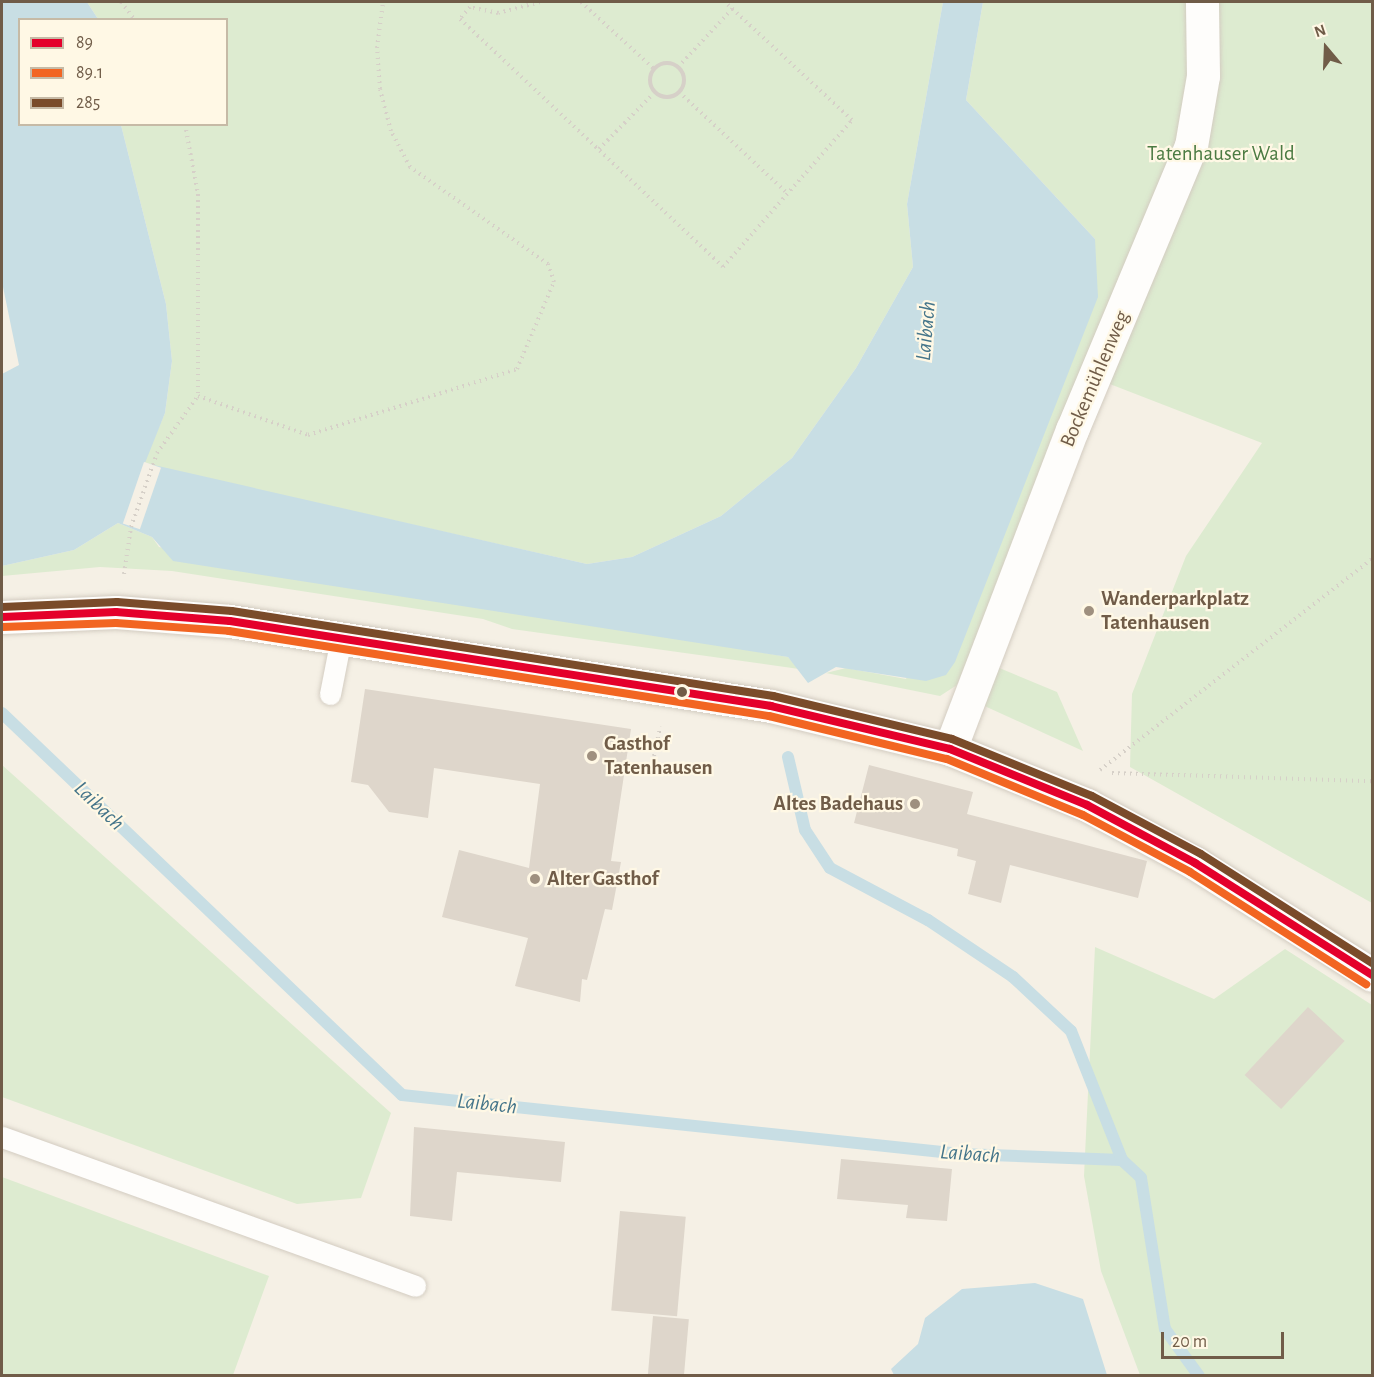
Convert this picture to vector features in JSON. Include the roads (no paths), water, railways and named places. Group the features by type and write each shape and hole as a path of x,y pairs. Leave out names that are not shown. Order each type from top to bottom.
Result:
{"main road":[{"name":"Bockemühlenweg","path":"950,749 1072,429 1191,146 1203,76 1202,2"},
{"path":"2,616 116,612 230,621 771,706 950,749 1097,810 1195,863 1372,975"}],"lane":[{"path":"330,694 341,638"},
{"path":"2,1137 414,1286"}],"water":[{"path":"2,2 87,2 97,18 18,18 18,126 121,126 166,304 172,361 165,413 145,463 587,564 632,557 721,516 792,458 856,368 913,267 907,204 943,2 983,2 966,100 1095,239 1098,297 955,662 946,675 926,681 836,667 808,683 788,657 173,561 152,537 118,523 74,550 2,566 2,374 19,365 2,282"},
{"path":"1035,1283 1083,1299 1107,1375 894,1375 891,1369 918,1344 925,1318 962,1289"}],"waterway":[{"name":"Laibach","path":"2,713 402,1095 961,1154 1122,1160"},
{"name":"Laibach","path":"788,757 805,830 830,868 928,920 1013,977 1071,1031 1122,1160 1141,1178 1165,1329 1199,1376"}],"place":[{"name":"Wanderparkplatz Tatenhausen","path":"1089,611"},
{"name":"Gasthof Tatenhausen","path":"592,756"},
{"name":"Altes Badehaus","path":"915,804"},
{"name":"Alter Gasthof","path":"535,879"}],"park label":[{"name":"Tatenhauser Wald","path":"1221,154"}]}
